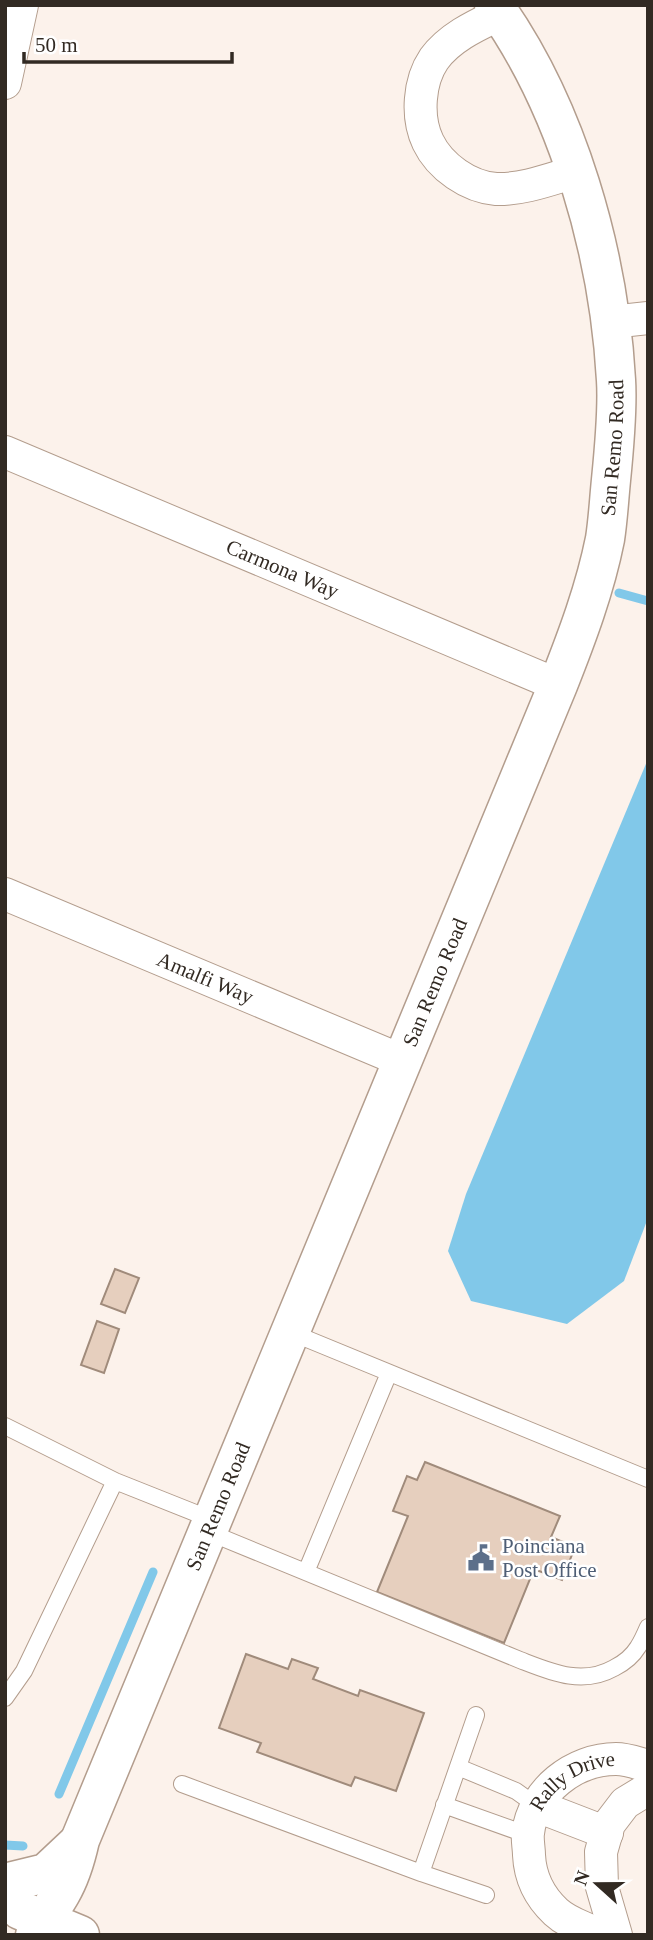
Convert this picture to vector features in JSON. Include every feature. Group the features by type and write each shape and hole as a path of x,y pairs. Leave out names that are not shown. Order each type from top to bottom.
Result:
{"street":[{"path":"5,83 22,5"},
{"path":"497,10 449,44 427,71 421,105 423,127 428,142 439,158 476,185 497,189 516,187 575,172"},
{"name":"San Remo Road","path":"39,1927 61,1893 74,1864 80,1840 558,685 587,608 605,537 616,382 629,320 598,246 547,94 497,10"},
{"name":"Carmona Way","path":"5,452 558,685"},
{"name":"Amalfi Way","path":"5,894 403,1061"},
{"name":"Rally Drive","path":"599,1935 570,1922 556,1912 540,1894 530,1869 533,1820 549,1789 562,1776 578,1767 613,1759 648,1766"},
{"path":"616,1935 602,1887 601,1852 609,1824 625,1804 648,1789"},
{"path":"533,1820 607,1833"},
{"path":"5,1883 47,1873 80,1840"},
{"path":"5,1903 39,1927 80,1935"}],"lane":[{"path":"290,1332 648,1479"},
{"path":"306,1572 389,1373"},
{"path":"5,1426 306,1572 551,1672 570,1677 590,1677 608,1671 625,1662 639,1647 648,1627"},
{"path":"5,1698 24,1671 115,1481"},
{"path":"421,1873 476,1716"},
{"path":"458,1767 516,1791 533,1820"},
{"path":"182,1784 486,1895"},
{"path":"444,1805 533,1820"}],"water":[{"path":"648,759 648,1218 624,1281 567,1324 471,1301 448,1251 466,1194"}],"building":[{"path":"115,1269 139,1278 125,1313 101,1304"},
{"path":"97,1321 119,1329 104,1373 81,1365"},
{"name":"Poinciana Post Office","path":"425,1462 560,1516 551,1537 575,1547 562,1580 534,1569 504,1643 377,1592 408,1516 393,1511 407,1476 417,1480"},
{"path":"246,1654 288,1669 292,1659 318,1668 313,1679 358,1696 360,1690 424,1713 396,1791 355,1777 351,1786 257,1752 261,1743 219,1728"}],"waterway":[{"path":"619,593 648,601"},
{"path":"59,1794 153,1572"},
{"path":"5,1845 23,1846"}],"place":[{"name":"Poinciana Post Office","path":"481,1558"}]}
